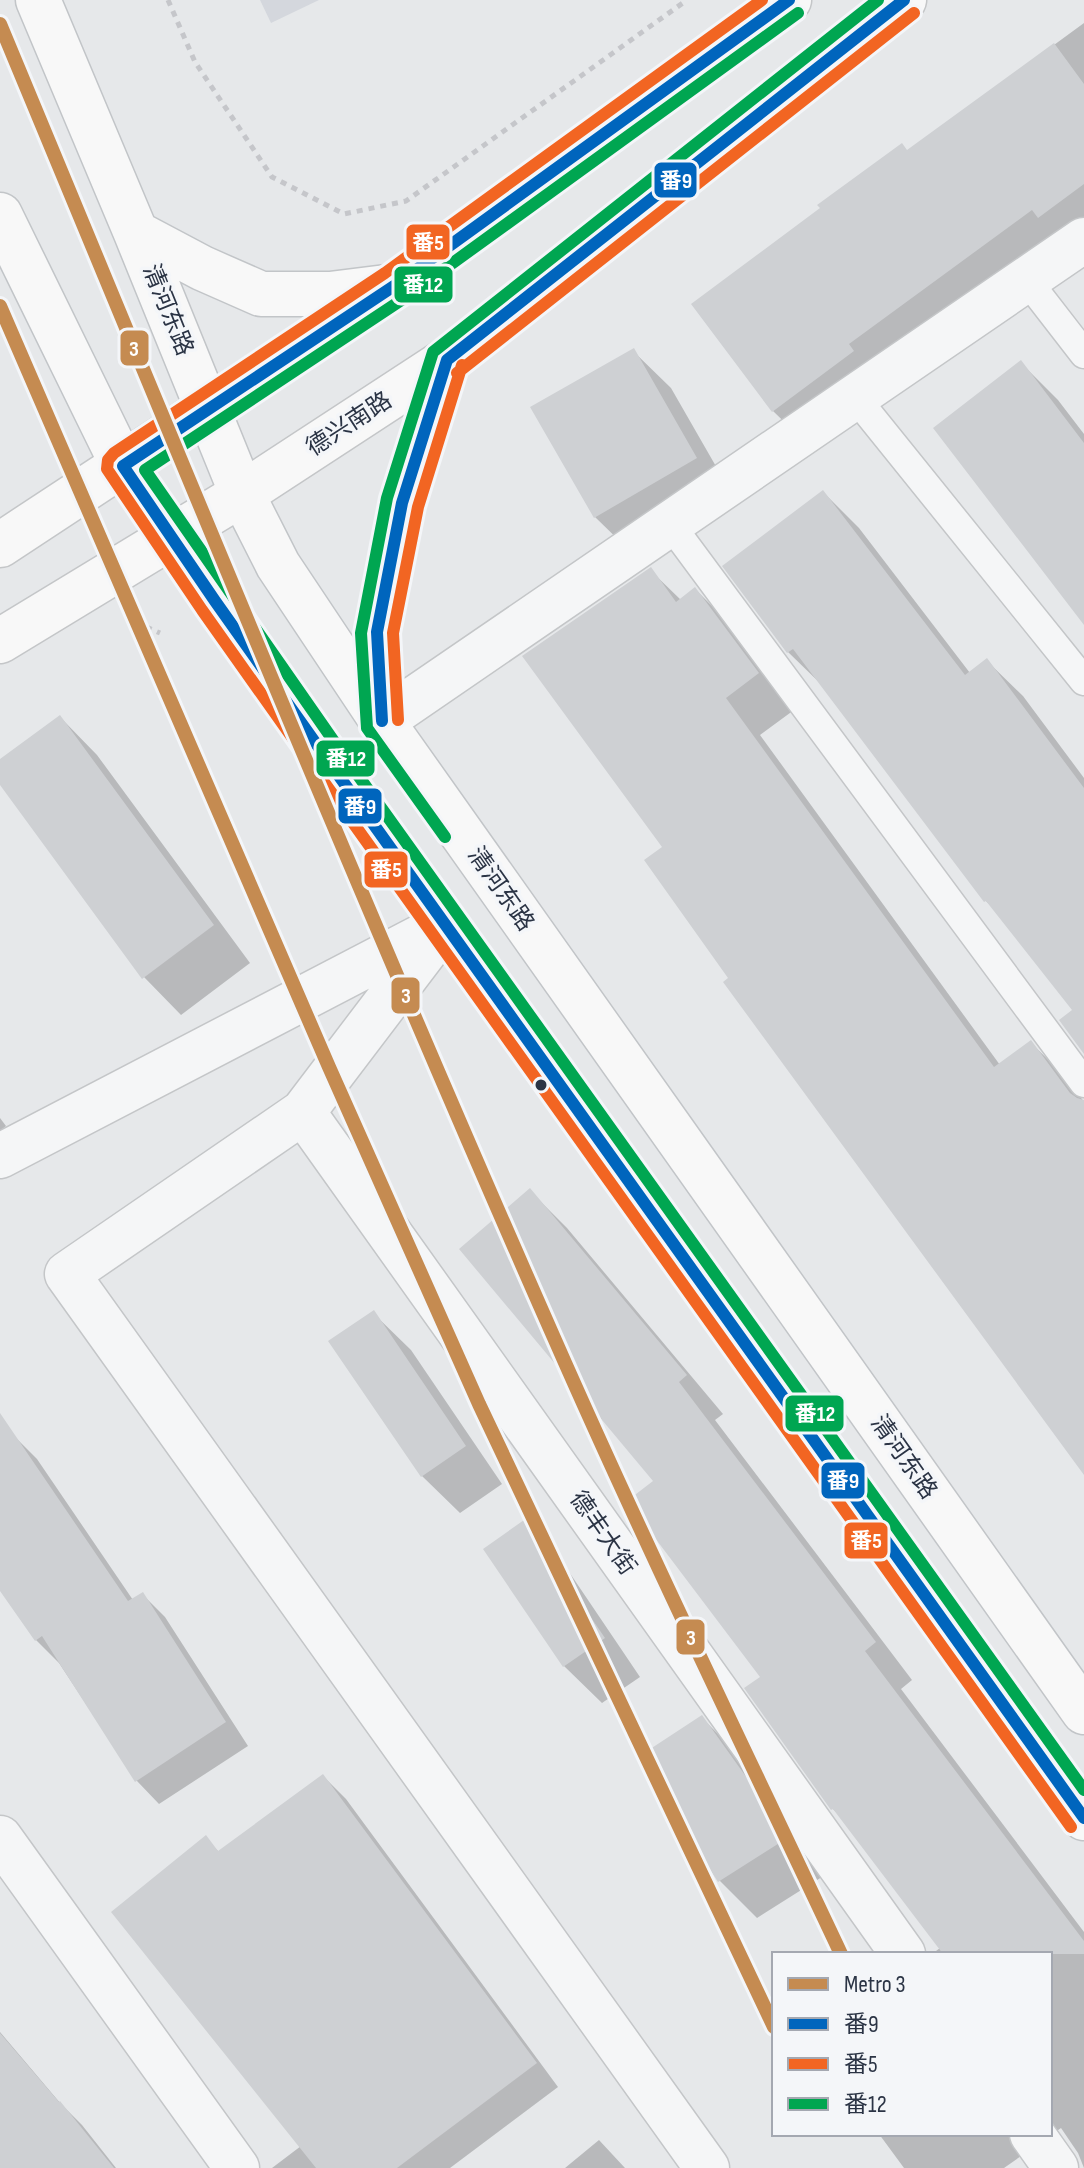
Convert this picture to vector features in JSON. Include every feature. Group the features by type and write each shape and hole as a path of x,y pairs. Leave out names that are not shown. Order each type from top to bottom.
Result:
{"main road":[{"path":"0,9 19,0"},
{"name":"清河东路","path":"38,0 242,494 278,565 382,721 1084,1712"},
{"path":"0,545 394,286 789,0"},
{"name":"德兴南路","path":"0,641 242,494 447,360 904,0"},
{"path":"0,215 123,466 171,537 1084,1818"},
{"path":"136,233 202,268 261,294 330,294 394,286"},
{"path":"382,721 377,632 402,503 447,360"}],"street":[{"path":"382,721 1084,240"},
{"path":"445,925 303,1112 67,1274 707,2168"},
{"path":"0,1156 445,925"},
{"name":"德丰大街","path":"303,1112 902,1952"},
{"path":"0,1838 237,2168"},
{"path":"1033,2136 1056,2168"}],"lane":[{"path":"1026,279 1084,354"},
{"path":"855,397 1084,681"},
{"path":"670,524 1084,1083"}],"path":[{"path":"168,0 195,62 272,177 344,214 406,201 687,0"},
{"path":"129,619 160,633"}],"shaded area":[{"path":"260,0 319,0 271,23"}],"building":[{"path":"1054,43 1084,84 1084,184 1038,218 1032,210 849,344 854,351 772,412 691,304 902,143 907,150"},
{"path":"634,348 697,458 594,518 530,407"},
{"path":"1021,360 1084,443 1084,625 933,428"},
{"path":"823,490 965,675 987,658 1084,788 1084,1054 1059,1020 1072,1010 984,902 793,649 787,653 722,566"},
{"path":"651,567 676,602 695,587 759,673 726,698 994,1067 1031,1040 1070,1093 1084,1100 1084,1475 723,982 728,978 644,860 662,847 522,656"},
{"path":"60,715 214,925 142,979 0,785 0,759"},
{"path":"530,1188 687,1375 679,1382 876,1642 865,1651 1084,1941 1084,1954 941,1952 831,1810 744,1688 760,1677 627,1501 653,1481 459,1249"},
{"path":"374,1310 466,1446 421,1477 328,1341"},
{"path":"0,1413 128,1601 143,1592 226,1722 135,1782 42,1636 35,1641 0,1591"},
{"path":"524,1520 605,1638 563,1667 483,1549"},
{"path":"702,1715 789,1837 718,1882 638,1757"},
{"path":"323,1774 537,2063 397,2168 316,2168 111,1912 206,1835 218,1851"},
{"path":"0,2033 60,2101 114,2168 0,2168"}],"metro line":[{"name":"3","path":"0,24 274,684 555,1340 840,1952"},
{"name":"3","path":"0,306 329,1067 479,1404 772,2023"}],"transit line":[{"name":"番5","path":"762,0 385,273 114,453 108,460 107,469 316,771 1071,1827"},
{"name":"番9","path":"123,466 394,286 789,0"},
{"name":"番12","path":"445,837 367,728 361,633 387,498 433,352 878,0"},
{"name":"番9","path":"447,360 904,0"},
{"name":"番12","path":"798,13 403,299 145,470 342,753 1084,1790"},
{"name":"番5","path":"457,373 914,13"},
{"name":"番9","path":"382,721 377,632 402,503 447,360"},
{"name":"番5","path":"398,720 393,633 418,507 462,365"},
{"name":"番9","path":"123,466 329,762 1084,1818"}]}
